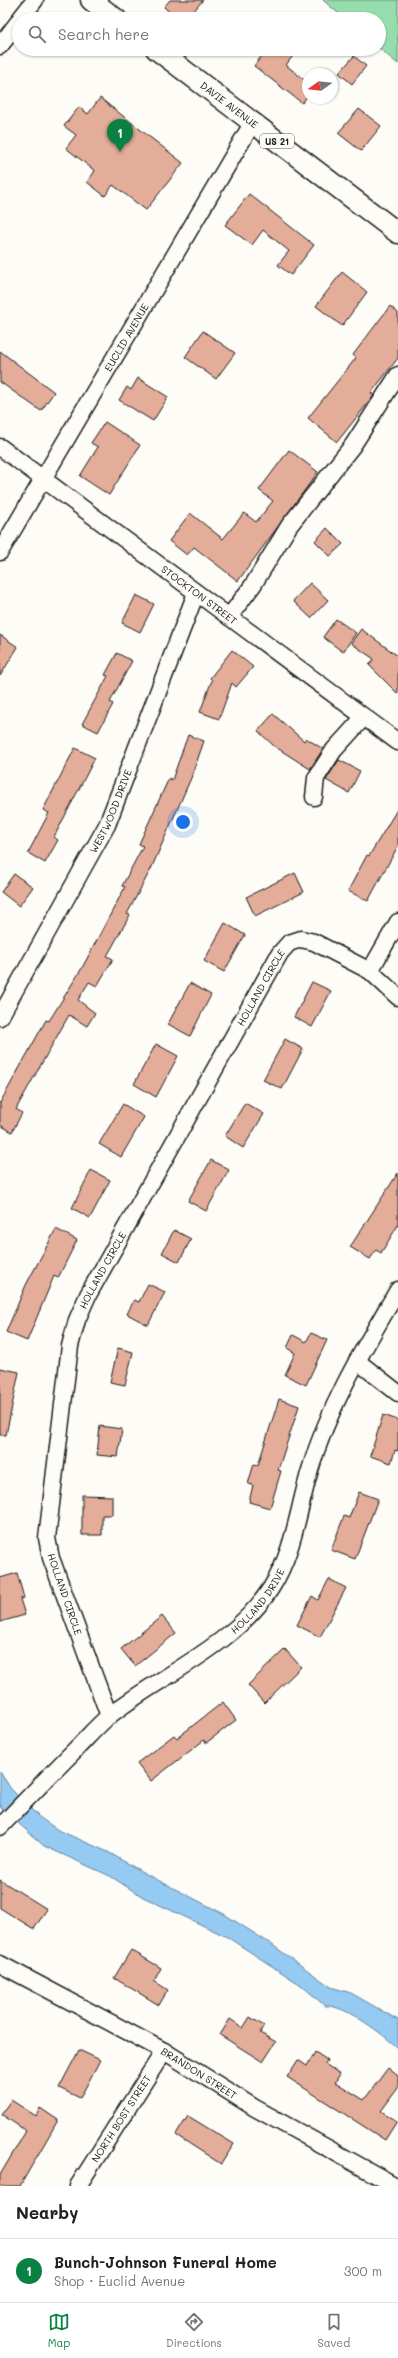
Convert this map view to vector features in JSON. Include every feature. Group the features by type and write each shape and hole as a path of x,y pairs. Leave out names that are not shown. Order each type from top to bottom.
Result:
{"main road":[{"path":"91,0 107,12"},
{"name":"DAVIE AVENUE","path":"165,56 398,233"}],"street":[{"path":"26,12 35,0"},
{"path":"0,46 12,30"},
{"name":"EUCLID AVENUE","path":"0,552 253,122"},
{"path":"229,617 253,585 289,526 353,445 398,375"},
{"name":"STOCKTON STREET","path":"0,447 398,742"},
{"name":"WESTWOOD DRIVE","path":"0,1017 107,825 196,593"},
{"path":"314,797 316,778 334,750 364,717"},
{"path":"398,922 370,971 398,997"},
{"name":"HOLLAND CIRCLE","path":"109,1716 51,1558 46,1538 70,1346 77,1320 88,1295 280,953 289,943 301,939 314,942 370,971"},
{"name":"HOLLAND DRIVE","path":"3,1824 109,1716 193,1660 224,1637 252,1611 271,1589 285,1563 299,1520 310,1470 330,1415 357,1361 398,1290"},
{"path":"357,1361 398,1393"},
{"name":"BRANDON STREET","path":"0,1964 164,2051 255,2108 397,2185"},
{"name":"NORTH BOST STREET","path":"78,2186 164,2051"}],"green space":[{"path":"323,0 398,0 398,64 386,54 386,12 337,12"}],"water":[{"path":"0,1772 11,1789 39,1817 58,1830 108,1852 144,1873 224,1914 271,1944 331,1987 351,1993 398,2020 398,2048 374,2028 353,2015 333,2007 325,2006 301,1985 227,1937 143,1897 110,1876 44,1846 0,1807"}],"building":[{"path":"170,0 203,0 193,12 169,12 164,7"},
{"path":"262,56 293,56 286,65 302,78 302,103 254,66"},
{"path":"354,56 366,66 352,84 339,73"},
{"path":"100,98 183,163 146,210 113,185 105,196 87,182 95,171 66,148 76,135 64,126 79,107 88,114"},
{"path":"359,109 381,126 361,151 338,133"},
{"path":"249,194 314,245 291,275 278,265 289,251 263,230 252,245 225,225"},
{"path":"342,272 367,292 342,326 316,306"},
{"path":"390,306 398,313 398,358 371,393 374,395 372,398 337,442 308,418 356,358 353,355"},
{"path":"203,331 235,353 216,379 185,357"},
{"path":"0,351 54,392 41,411 0,382"},
{"path":"138,378 168,397 153,421 119,400 127,387 131,390"},
{"path":"105,422 140,445 109,495 80,476 98,447 91,443"},
{"path":"289,450 318,472 238,581 194,547 187,555 169,541 190,513 223,539 244,513 256,522 273,501 259,490"},
{"path":"327,528 343,544 330,556 315,541"},
{"path":"310,583 328,600 311,618 293,601"},
{"path":"136,595 154,604 140,632 122,623"},
{"path":"336,619 356,633 343,652 323,637"},
{"path":"361,629 398,656 398,694 369,665 374,659 351,643"},
{"path":"0,635 18,647 0,676"},
{"path":"232,650 253,667 236,687 232,683 219,719 200,712 212,680 210,678"},
{"path":"117,653 132,661 110,702 113,704 98,732 82,724 108,676 105,675"},
{"path":"273,714 304,741 306,738 323,749 310,769 274,746 258,731"},
{"path":"188,735 204,741 191,778 151,869 127,914 130,915 107,956 113,959 97,986 89,982 78,1000 95,1013 87,1026 69,1015 16,1109 22,1113 12,1132 0,1125 0,1103 46,1020 49,1021 82,968 125,887 122,886 143,846 139,844 169,778 172,780"},
{"path":"75,748 95,758 54,837 58,840 45,863 28,853 49,813 43,810"},
{"path":"339,760 360,771 349,793 326,780"},
{"path":"398,808 398,846 368,901 348,891 367,855 369,856"},
{"path":"295,873 304,892 255,916 246,897"},
{"path":"14,874 33,887 19,906 1,892"},
{"path":"225,923 245,935 224,972 204,961"},
{"path":"312,982 331,991 312,1027 294,1017"},
{"path":"190,983 211,995 190,1036 168,1024"},
{"path":"285,1039 303,1049 282,1089 263,1080"},
{"path":"156,1044 178,1056 156,1097 134,1084"},
{"path":"245,1103 264,1114 243,1148 225,1136"},
{"path":"123,1104 144,1117 121,1157 99,1144"},
{"path":"211,1160 229,1170 206,1211 188,1201"},
{"path":"91,1170 110,1180 90,1218 72,1208"},
{"path":"398,1173 398,1225 381,1253 376,1250 370,1259 350,1247"},
{"path":"56,1229 77,1240 58,1278 54,1276 27,1341 6,1332 26,1285"},
{"path":"174,1230 191,1239 179,1262 162,1253"},
{"path":"148,1284 165,1292 148,1325 127,1314 134,1300 139,1302"},
{"path":"311,1333 327,1340 306,1385 285,1375 295,1353 287,1348 293,1335 306,1342"},
{"path":"118,1348 133,1352 125,1385 110,1382"},
{"path":"0,1368 19,1372 6,1435 0,1435"},
{"path":"279,1399 299,1406 278,1470 281,1471 270,1508 249,1502 253,1485 248,1484 254,1464 258,1465"},
{"path":"383,1415 398,1420 398,1451 395,1450 391,1463 370,1456"},
{"path":"100,1426 122,1429 118,1457 97,1455"},
{"path":"359,1492 378,1499 355,1559 331,1550 344,1516 349,1518"},
{"path":"82,1495 112,1496 112,1515 102,1515 102,1535 82,1535"},
{"path":"17,1573 24,1598 20,1599 25,1615 0,1622 0,1578"},
{"path":"329,1579 346,1588 320,1637 297,1625 312,1596 318,1600"},
{"path":"162,1616 176,1633 135,1666 121,1649"},
{"path":"285,1649 301,1667 264,1703 248,1685"},
{"path":"223,1702 236,1720 206,1743 204,1740 151,1781 137,1763 174,1735 177,1738"},
{"path":"0,1880 47,1909 34,1929 0,1908"},
{"path":"131,1950 161,1968 154,1981 168,1990 159,2005 114,1978"},
{"path":"250,2017 264,2026 260,2033 276,2042 263,2062 220,2035 230,2019 243,2028"},
{"path":"79,2050 100,2060 80,2098 59,2088"},
{"path":"315,2052 327,2060 325,2064 340,2074 335,2082 364,2100 388,2068 398,2076 398,2088 381,2111 397,2121 385,2140 287,2077 298,2060 307,2066"},
{"path":"11,2100 36,2116 40,2108 58,2120 20,2186 0,2186 0,2175 26,2131 1,2114"},
{"path":"188,2116 234,2144 221,2164 176,2135"}],"place":[{"name":"Bunch-Johnson Funeral Home","path":"120,152"}]}
